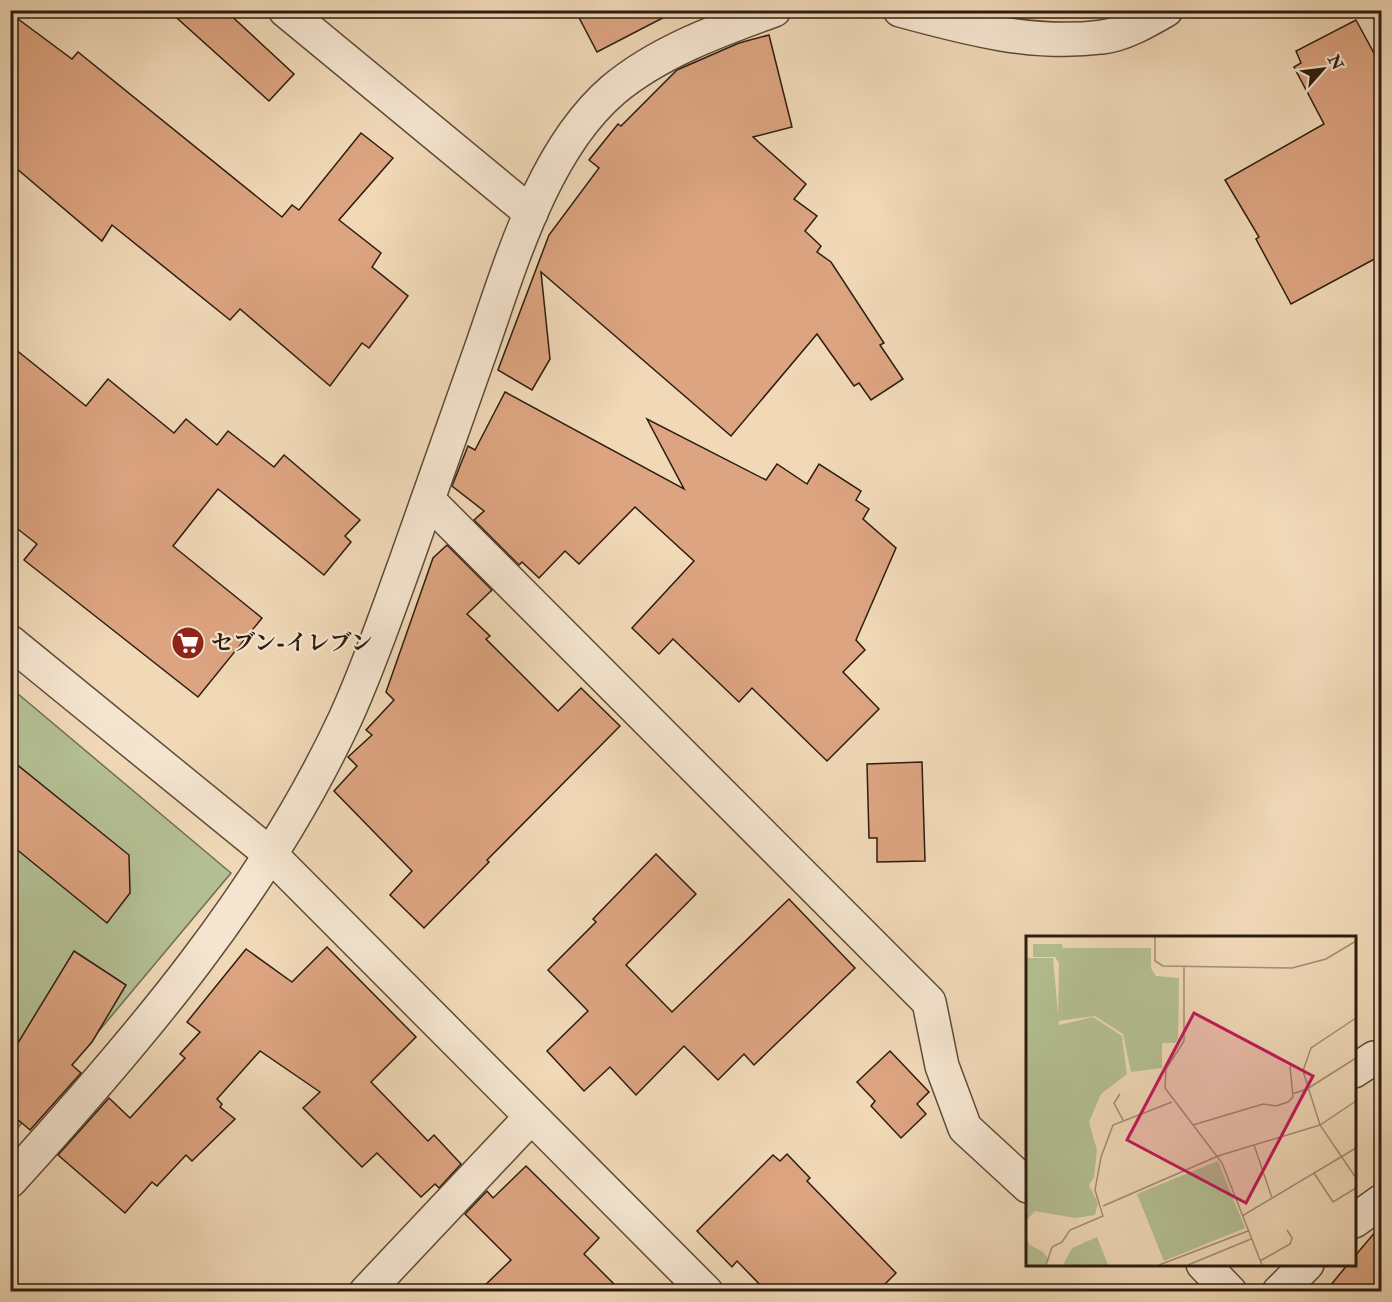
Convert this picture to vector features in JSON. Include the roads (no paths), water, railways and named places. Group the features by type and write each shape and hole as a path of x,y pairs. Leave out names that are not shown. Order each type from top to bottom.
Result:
{"street":[{"path":"285,10 531,213"},
{"path":"10,1181 76,1108 189,972 231,916 270,854 345,720 377,642 531,213 580,124 613,90 650,64 726,27 774,10"},
{"path":"900,10 969,28 1035,39 1104,37 1145,22 1166,10"},
{"path":"428,500 929,1002 942,1066 965,1128 1026,1184"},
{"path":"10,642 270,854 706,1292"},
{"path":"366,1292 531,1117"},
{"path":"1356,1220 1382,1201"},
{"path":"1205,1266 1230,1292"},
{"path":"1279,1292 1306,1266"}],"place":[{"name":"セブン-イレブン","path":"188,643"}]}
